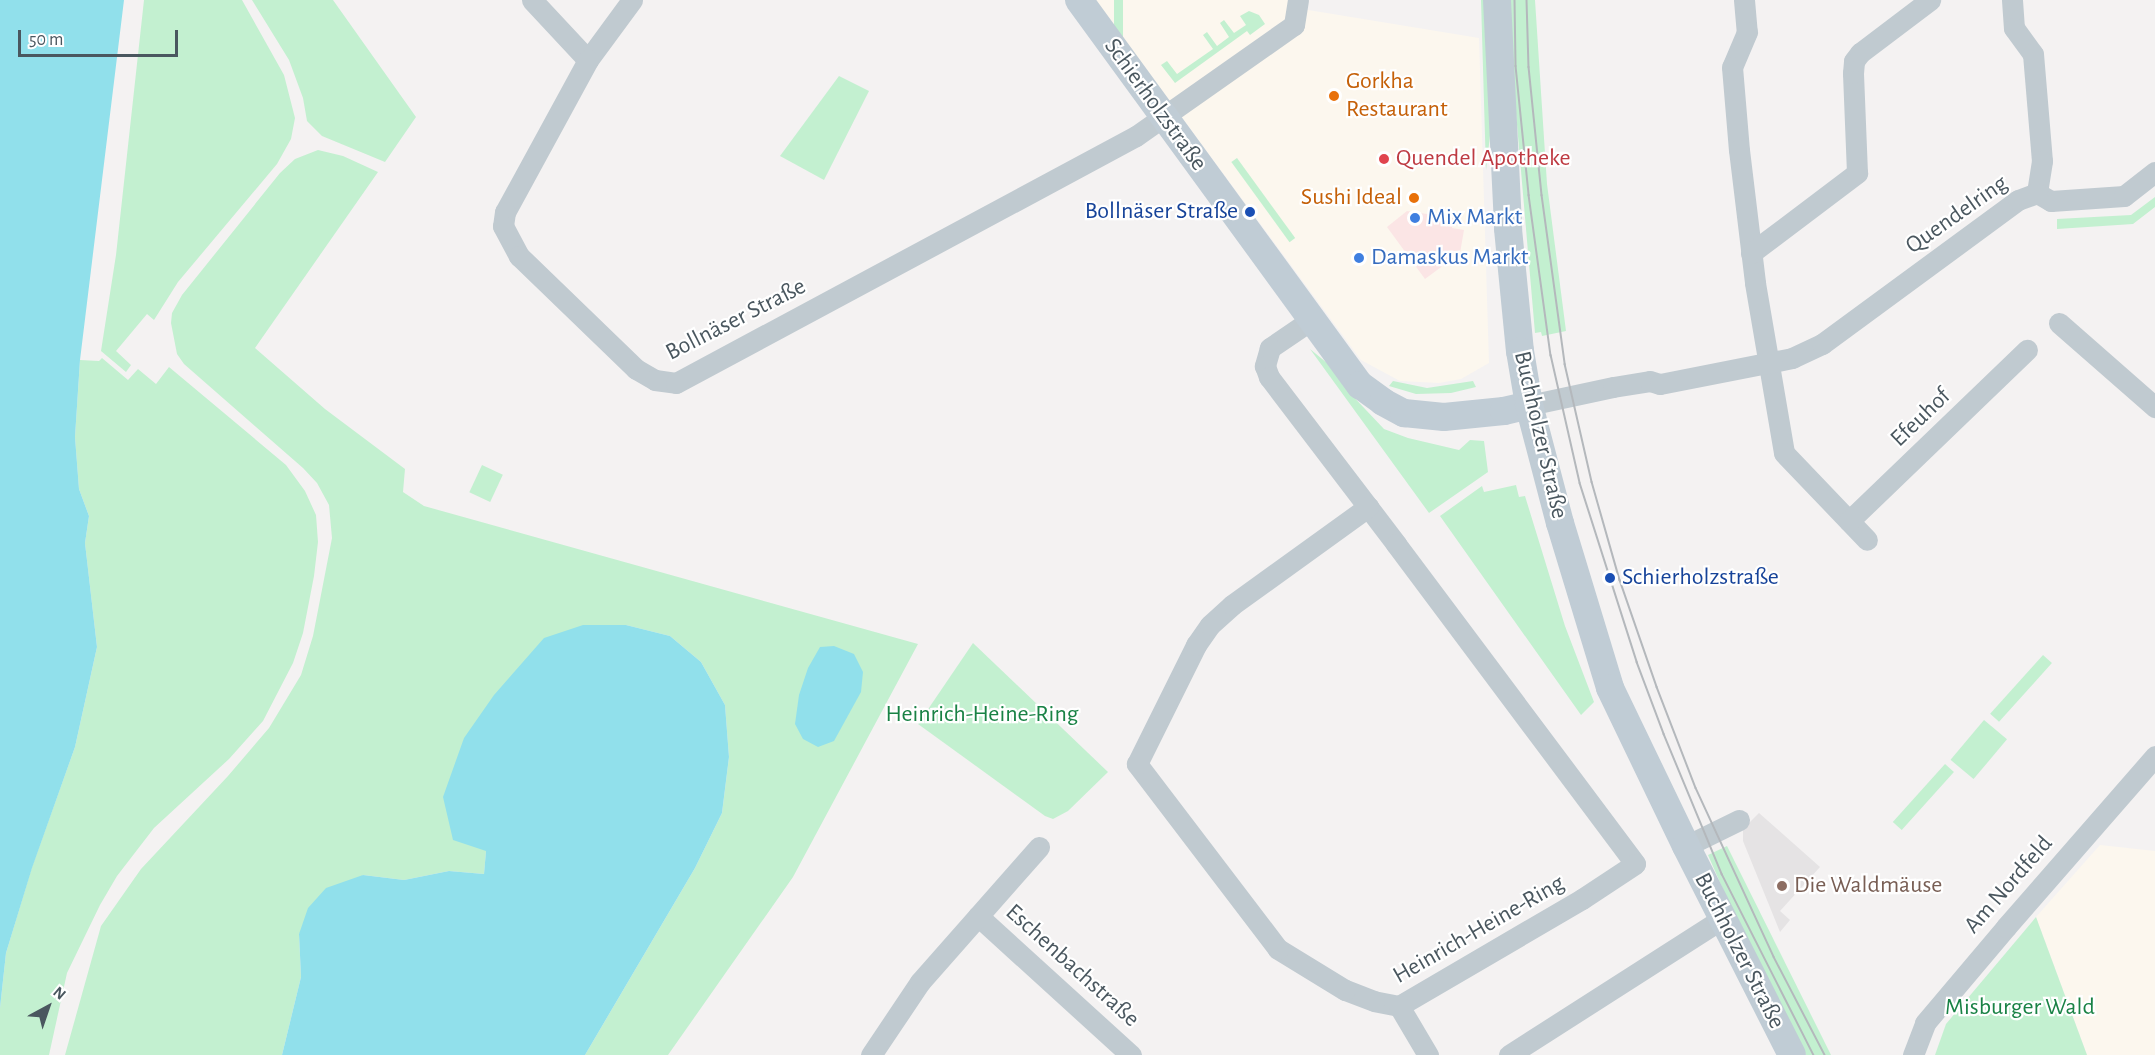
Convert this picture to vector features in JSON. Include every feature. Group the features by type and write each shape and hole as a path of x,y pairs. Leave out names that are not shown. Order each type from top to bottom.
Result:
{"main road":[{"name":"Schierholzstraße","path":"1079,0 1360,385 1383,402 1404,413 1444,417 1504,411 1529,405"},
{"name":"Buchholzer Straße","path":"1497,0 1508,229 1520,351 1529,405 1563,533 1610,688 1686,846 1792,1055"}],"street":[{"path":"532,0 588,60"},
{"name":"Bollnäser Straße","path":"632,0 588,60 505,212 503,226 519,256 636,369 655,381 676,383 1136,136 1294,25 1298,0"},
{"path":"1744,0 1747,32 1732,67 1751,253 1767,364 1784,453 1867,540"},
{"path":"1751,253 1857,173 1852,73 1854,61 1860,53 1930,0"},
{"name":"Quendelring","path":"1529,405 1613,387 1650,381 1660,384 1792,358 1822,344 2018,200 2037,193 2042,161 2033,54 2014,28 2012,0"},
{"path":"2037,193 2051,201 2124,196 2155,172"},
{"name":"Heinrich-Heine-Ring","path":"1311,320 1270,348 1265,366 1269,377 1368,507 1635,864 1582,899 1399,1006 1374,1001 1344,990 1278,950 1137,764 1196,645 1210,625 1232,605 1368,507"},
{"path":"2060,323 2155,407"},
{"name":"Efeuhof","path":"1849,521 2027,350"},
{"name":"Am Nordfeld","path":"1913,1055 1925,1023 2155,756"},
{"name":"Buchholzer Straße","path":"1686,846 1739,820"},
{"path":"871,1055 920,982 1040,847"},
{"name":"Eschenbachstraße","path":"978,916 1131,1055"},
{"path":"1509,1055 1723,918"},
{"path":"1399,1006 1428,1055"}],"shaded area":[{"path":"1095,0 1291,0 1290,7 1479,38 1489,363 1461,379 1439,383 1400,381 1361,360"},
{"path":"1407,211 1454,218 1452,228 1464,230 1460,253 1425,279 1387,227"},
{"name":"Die Waldmäuse","path":"1759,813 1820,867 1780,911 1790,920 1780,932 1743,841 1743,829"},
{"path":"2100,845 2155,851 2155,1055 2087,1055 2036,917"}],"green space":[{"path":"144,0 242,0 284,75 295,118 291,139 277,164 178,282 154,320 147,314 116,351 131,365 126,372 101,351 116,255"},
{"path":"252,0 333,0 416,117 385,162 322,136 307,121 303,98 289,60"},
{"path":"1114,0 1123,0 1123,63 1114,63"},
{"path":"1481,0 1487,0 1491,127 1486,170"},
{"path":"1510,0 1535,0 1547,184 1566,331 1542,336 1541,332 1535,333 1514,90"},
{"path":"1249,11 1259,15 1265,24 1250,35 1247,31 1175,83 1161,65 1167,61 1177,74 1213,49 1203,35 1207,32 1217,46 1229,37 1220,23 1224,20 1234,33 1246,25 1240,16"},
{"path":"839,76 869,91 824,180 780,156"},
{"path":"318,150 343,156 378,172 255,348 325,409 405,469 403,492 424,506 918,644 793,877 668,1055 585,1055 695,868 722,813 729,757 725,705 701,662 670,636 626,625 486,851 484,874 449,871 404,880 363,875 299,934 301,977 282,1055 65,1055 101,926 141,869 228,776 269,728 301,675 313,636 332,538 329,505 317,483 303,468 184,364 177,354 171,323 172,313 182,295 280,173 295,159"},
{"path":"1237,158 1295,238 1290,242 1231,162"},
{"path":"2155,197 2155,207 2133,224 2057,229 2057,219 2131,215"},
{"path":"1310,349 1327,363 1348,391 1384,429 1408,438 1459,450 1470,440 1484,441 1488,472 1429,513"},
{"path":"102,358 128,380 138,369 156,384 169,367 286,465 305,491 316,515 318,542 314,576 303,633 293,663 263,721 229,759 154,828 117,876 100,905 67,973 49,1055 0,1055 0,1008 6,953 32,867 75,747 97,647 85,543 89,516 79,489 75,437 80,360 99,361"},
{"path":"1393,381 1427,388 1473,381 1476,387 1451,393 1416,394 1389,386"},
{"path":"482,465 503,475 490,502 469,492"},
{"path":"1516,485 1519,497 1525,496 1565,626 1594,702 1581,715 1440,516 1482,486 1484,492"},
{"name":"Heinrich-Heine-Ring","path":"973,643 1108,772 1068,811 1053,819 1045,816 918,724"},
{"path":"2043,655 2052,663 1999,722 1990,714"},
{"path":"1984,720 2007,739 1974,779 1951,760"},
{"path":"1945,764 1954,772 1902,830 1893,822"},
{"path":"1727,846 1831,1055 1806,1055 1733,912 1708,855"},
{"name":"Misburger Wald","path":"2036,917 2087,1055 1935,1055 1946,1024"}],"water":[{"path":"0,0 124,0 80,360 75,437 79,489 89,516 85,543 97,647 75,747 32,868 6,953 0,1008"},
{"path":"583,625 626,625 670,636 701,662 725,705 729,757 722,813 695,868 585,1055 282,1055 301,977 299,934 308,908 326,888 363,875 404,880 449,871 484,874 486,851 453,840 443,797 464,738 494,695 544,638"},
{"path":"834,646 854,654 863,672 861,692 834,741 818,747 803,739 795,724 799,695 808,668 820,647"}],"tram line":[{"path":"1515,0 1516,66 1529,195 1551,355 1580,483 1637,662 1664,734 1722,874 1814,1055"},
{"path":"1527,0 1529,67 1542,195 1565,364 1592,482 1620,580 1657,687 1696,788 1774,957 1825,1055"}],"place":[{"name":"Gorkha Restaurant","path":"1334,96"},
{"name":"Quendel Apotheke","path":"1384,159"},
{"name":"Sushi Ideal","path":"1414,198"},
{"name":"Bollnäser Straße","path":"1250,212"},
{"name":"Mix Markt","path":"1415,218"},
{"name":"Damaskus Markt","path":"1359,258"},
{"name":"Schierholzstraße","path":"1610,578"},
{"name":"Die Waldmäuse","path":"1782,886"}]}
